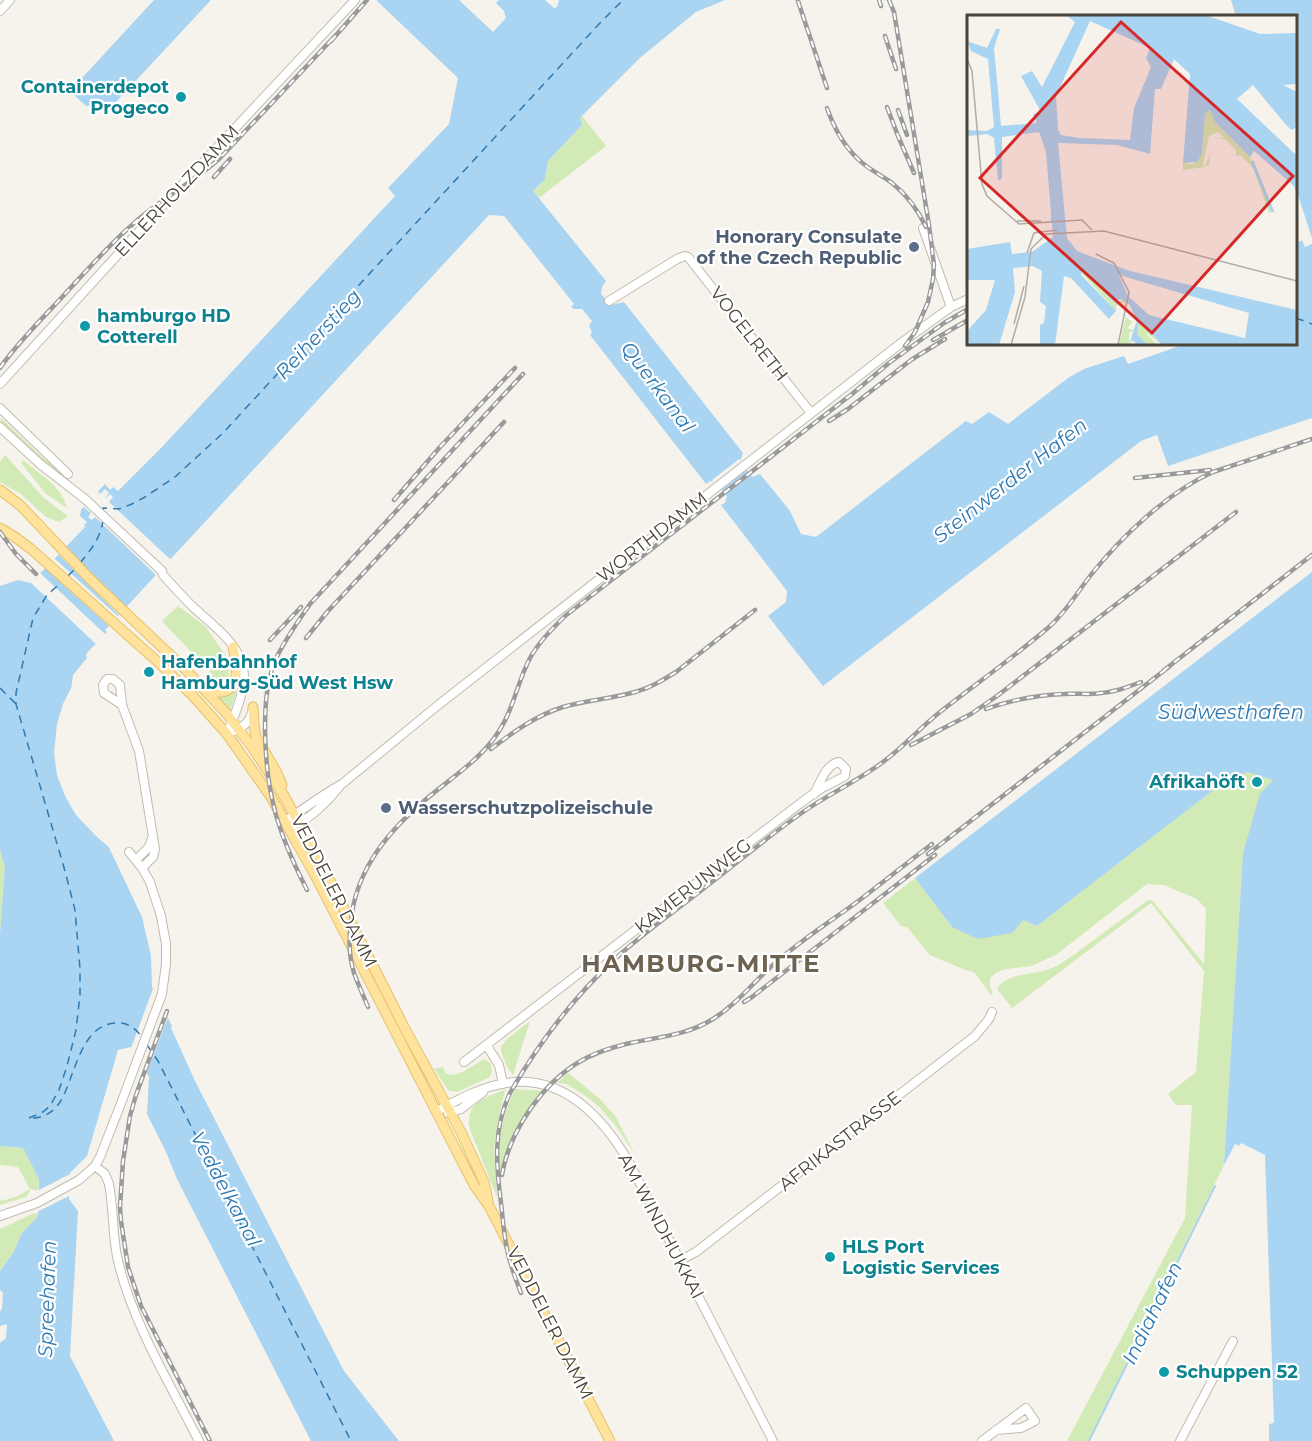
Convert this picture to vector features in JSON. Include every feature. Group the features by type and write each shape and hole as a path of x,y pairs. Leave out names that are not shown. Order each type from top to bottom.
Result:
{"main road":[{"name":"VEDDELER DAMM","path":"2,491 20,505 91,580 167,650 207,691 238,729 288,801 464,1138 484,1182 489,1206"},
{"name":"VEDDELER DAMM","path":"0,528 31,549 193,696 227,734 271,797 328,898 474,1185 489,1206 610,1441"},
{"path":"207,691 223,693 234,683 236,668 233,647"},
{"path":"253,706 256,737 276,771 288,801"}],"street":[{"path":"0,11 10,0"},
{"name":"ELLERHOLZDAMM","path":"0,384 355,0"},
{"path":"923,228 951,308"},
{"name":"VOGELRETH","path":"609,301 685,256 691,260 811,413"},
{"name":"WORTHDAMM","path":"290,830 329,800 342,784 437,706 811,413 901,343 951,308 967,300"},
{"path":"0,408 68,474"},
{"path":"0,427 40,464 85,499 162,571 233,647 240,658 244,677 241,694 227,734"},
{"path":"122,705 139,751 155,846 155,853 142,868"},
{"path":"227,734 248,723 253,706"},
{"name":"KAMERUNWEG","path":"464,1062 755,838 814,794 845,776 846,769 843,765 839,762 829,766 814,794"},
{"name":"WORTHDAMM","path":"285,821 324,793 342,784"},
{"path":"136,860 149,847 152,836"},
{"path":"0,1216 37,1203 88,1174 95,1166 160,998 166,964 163,925 154,890 142,868 129,852"},
{"name":"AFRIKASTRASSE","path":"679,1261 696,1252 975,1036 992,1012"},
{"path":"487,1046 499,1065 503,1084"},
{"name":"AM WINDHUKKAI","path":"449,1109 466,1105 490,1087 503,1084 535,1084 554,1088 578,1101 598,1119 623,1152 773,1441"},
{"path":"437,1112 449,1109"},
{"path":"95,1166 102,1170 109,1184 117,1260 128,1296 145,1337 199,1441"},
{"path":"1180,1441 1233,1341"},
{"path":"982,1441 996,1430"}],"green space":[{"path":"582,116 606,146 539,198 533,191 546,175 548,161 582,125 579,119"},
{"path":"1,418 60,473 39,458 0,422"},
{"path":"5,455 44,498 68,516 59,522 46,517 21,494 0,482 0,462"},
{"path":"23,460 55,487 67,508 46,494 21,463"},
{"path":"178,606 205,626 228,659 229,682 214,688 209,684 211,673 162,621"},
{"path":"238,682 230,711 218,697 230,694"},
{"path":"1247,772 1274,780 1243,853 1224,1165 1089,1441 1067,1441 1185,1218 1192,1105 1176,1105 1168,1094 1196,1072 1204,971 1151,903 1012,1008 997,989 1008,979 1052,968 1064,961 1148,900 1152,900 1204,964 1206,909 1197,899 1164,885 1147,884 1057,954 1032,966 997,972 990,978 993,993 991,995 974,972 930,955 907,927 901,926 883,903 915,878 952,927 1023,920 1037,926 1235,773 1239,778"},
{"path":"0,850 5,867 0,934"},
{"path":"530,1021 513,1075 507,1067 501,1046"},
{"path":"484,1059 491,1064 490,1077 457,1092 448,1090 434,1069 443,1067 446,1074 456,1074"},
{"path":"568,1073 599,1098 616,1117 635,1155 616,1126 601,1109 567,1084 557,1083"},
{"path":"515,1089 544,1091 529,1110 517,1131 499,1176 501,1131 506,1110"},
{"path":"505,1090 494,1149 497,1197 469,1123 472,1109 477,1104"},
{"path":"0,1146 23,1148 39,1179 38,1190 30,1189 18,1167 0,1165"},
{"path":"30,1189 26,1197 0,1205 0,1199 2,1201 18,1196"},
{"path":"38,1213 38,1216 22,1233 13,1253 0,1271 0,1229"}],"water":[{"path":"154,0 211,0 116,102 86,106 70,91"},
{"path":"459,0 493,32 506,18 504,11 496,3 499,0 545,0 554,8 557,7 559,0 725,0 696,12 641,57 580,118 582,125 548,161 545,179 533,191 606,281 601,294 611,305 624,302 743,453 740,461 752,477 760,474 790,511 801,534 816,537 966,421 972,424 989,412 1008,424 1068,378 1084,369 1124,356 1128,364 1182,345 1297,345 1297,242 1302,240 1305,247 1312,244 1312,418 1168,466 1157,435 1141,441 823,686 768,616 786,602 787,591 721,505 725,503 727,496 715,482 710,481 706,484 590,335 592,332 589,326 592,321 582,309 571,307 574,304 504,216 489,215 105,630 107,632 86,654 87,658 73,675 70,698 69,761 75,786 105,839 142,917 151,956 152,987 172,1026 195,1081 344,1371 399,1441 311,1441 177,1179 147,1114 149,1077 131,1047 118,1050 87,1156 70,1173 69,1199 78,1211 70,1356 114,1441 0,1441 0,1343 6,1338 7,1324 0,1326 3,1293 0,1290 0,1271 13,1253 22,1233 38,1216 39,1179 23,1148 0,1146 0,934 5,867 0,850 0,586 18,580 31,583 85,527 87,522 80,516 81,510 105,484 110,490 113,487 118,491 162,447 395,196 388,188 449,124 458,78 377,1"},
{"path":"1231,0 1312,0 1312,238 1297,192 1297,15 1236,15"},
{"name":"Südwesthafen","path":"1312,572 1312,1441 1269,1441 1269,1424 1274,1423 1265,1155 1241,1143 1239,1146 1235,1144 1224,1165 1243,853 1260,794 1273,780 1247,772 1239,778 1234,774 1037,926 1023,920 1012,933 978,939 952,927 915,878"}],"pier":[{"path":"739,459 746,469 720,490 712,480"},
{"path":"96,489 100,494 105,489 109,493 105,498 110,494 113,497 109,502 172,561 156,580 157,576 95,517 92,520 88,517 91,513 81,505"},
{"path":"64,544 128,609 121,617 56,552"},
{"path":"54,558 120,618 111,628 43,566"},
{"path":"38,571 106,635 97,645 29,581"},
{"path":"75,680 70,744 71,767 82,796 92,810 113,851 76,815 57,775 54,753 57,724 63,704"},
{"path":"154,986 169,1014 146,1075 131,1048"},
{"path":"72,1173 71,1195 37,1212 37,1191"}],"waterway":[{"name":"Indiahafen","path":"1089,1441 1215,1186"}],"ferry route":[{"path":"103,512 103,508 119,509 145,497 175,477 223,433 623,0"},
{"path":"1297,318 1312,324"},
{"path":"80,563 98,538 103,520"},
{"path":"68,576 75,569"},
{"path":"29,1118 50,1106 59,1090 76,1030 80,995 75,910 16,704 16,693 33,618 47,595 63,581"},
{"path":"0,688 16,704"},
{"path":"33,1118 48,1114 58,1106 80,1054 94,1032 104,1026 120,1023 131,1027 143,1038"},
{"path":"147,1045 158,1061 351,1441"}],"railway":[{"path":"331,41 367,0"},
{"path":"879,0 881,6"},
{"path":"889,0 894,12 934,265 928,302 915,332 905,346"},
{"path":"798,1 827,88"},
{"path":"0,368 30,331 114,242 146,213 220,158 336,35"},
{"path":"885,36 896,69"},
{"path":"887,107 914,173"},
{"path":"827,108 843,142 862,163 903,193 916,209 926,227"},
{"path":"898,110 907,135"},
{"path":"214,177 230,159"},
{"path":"368,1007 354,973 350,947 352,912 363,875 395,828 477,758 492,741 510,710 530,658 546,636 565,616 889,363 944,323 967,310"},
{"path":"933,340 967,321"},
{"path":"829,421 911,360 945,339"},
{"path":"394,500 440,447 515,368"},
{"path":"307,890 281,832 268,775 266,705 274,663 310,604 523,374"},
{"path":"306,638 328,611 504,422"},
{"path":"521,1293 509,1259 504,1228 497,1161 498,1134 510,1093 557,1022 585,990 615,959 649,930 793,819 883,762 940,712 1049,627 1116,546 1162,503 1213,472 1312,439"},
{"path":"1135,478 1210,470"},
{"path":"911,745 971,714 997,696 1236,512"},
{"path":"0,532 16,554 36,574"},
{"path":"1163,671 1312,555"},
{"path":"270,640 301,607"},
{"path":"491,749 508,736 553,710 626,694 656,684 676,672 755,610"},
{"path":"928,854 1170,666"},
{"path":"986,709 1034,697 1111,692 1141,682"},
{"path":"502,1175 512,1142 529,1111 540,1096 565,1071 602,1051 682,1033 713,1019 731,1006 789,951 932,844"},
{"path":"744,1002 935,855"},
{"path":"167,1011 130,1116 123,1161 121,1221 128,1267 141,1306 210,1441"}],"place":[{"name":"Containerdepot Progeco","path":"181,97"},
{"name":"Honorary Consulate of the Czech Republic","path":"914,247"},
{"name":"hamburgo HD Cotterell","path":"85,326"},
{"name":"Hafenbahnhof Hamburg-Süd West Hsw","path":"149,672"},
{"name":"Afrikahöft","path":"1257,782"},
{"name":"Wasserschutzpolizeischule","path":"386,808"},
{"name":"HLS Port Logistic Services","path":"830,1257"},
{"name":"Schuppen 52","path":"1164,1372"}],"district":[{"name":"HAMBURG-MITTE","path":"701,963"}],"water label":[{"name":"Reiherstieg","path":"318,334"},
{"name":"Querkanal","path":"658,387"},
{"name":"Steinwerder Hafen","path":"1010,480"},
{"name":"Veddelkanal","path":"226,1189"},
{"name":"Spreehafen","path":"47,1299"}]}
